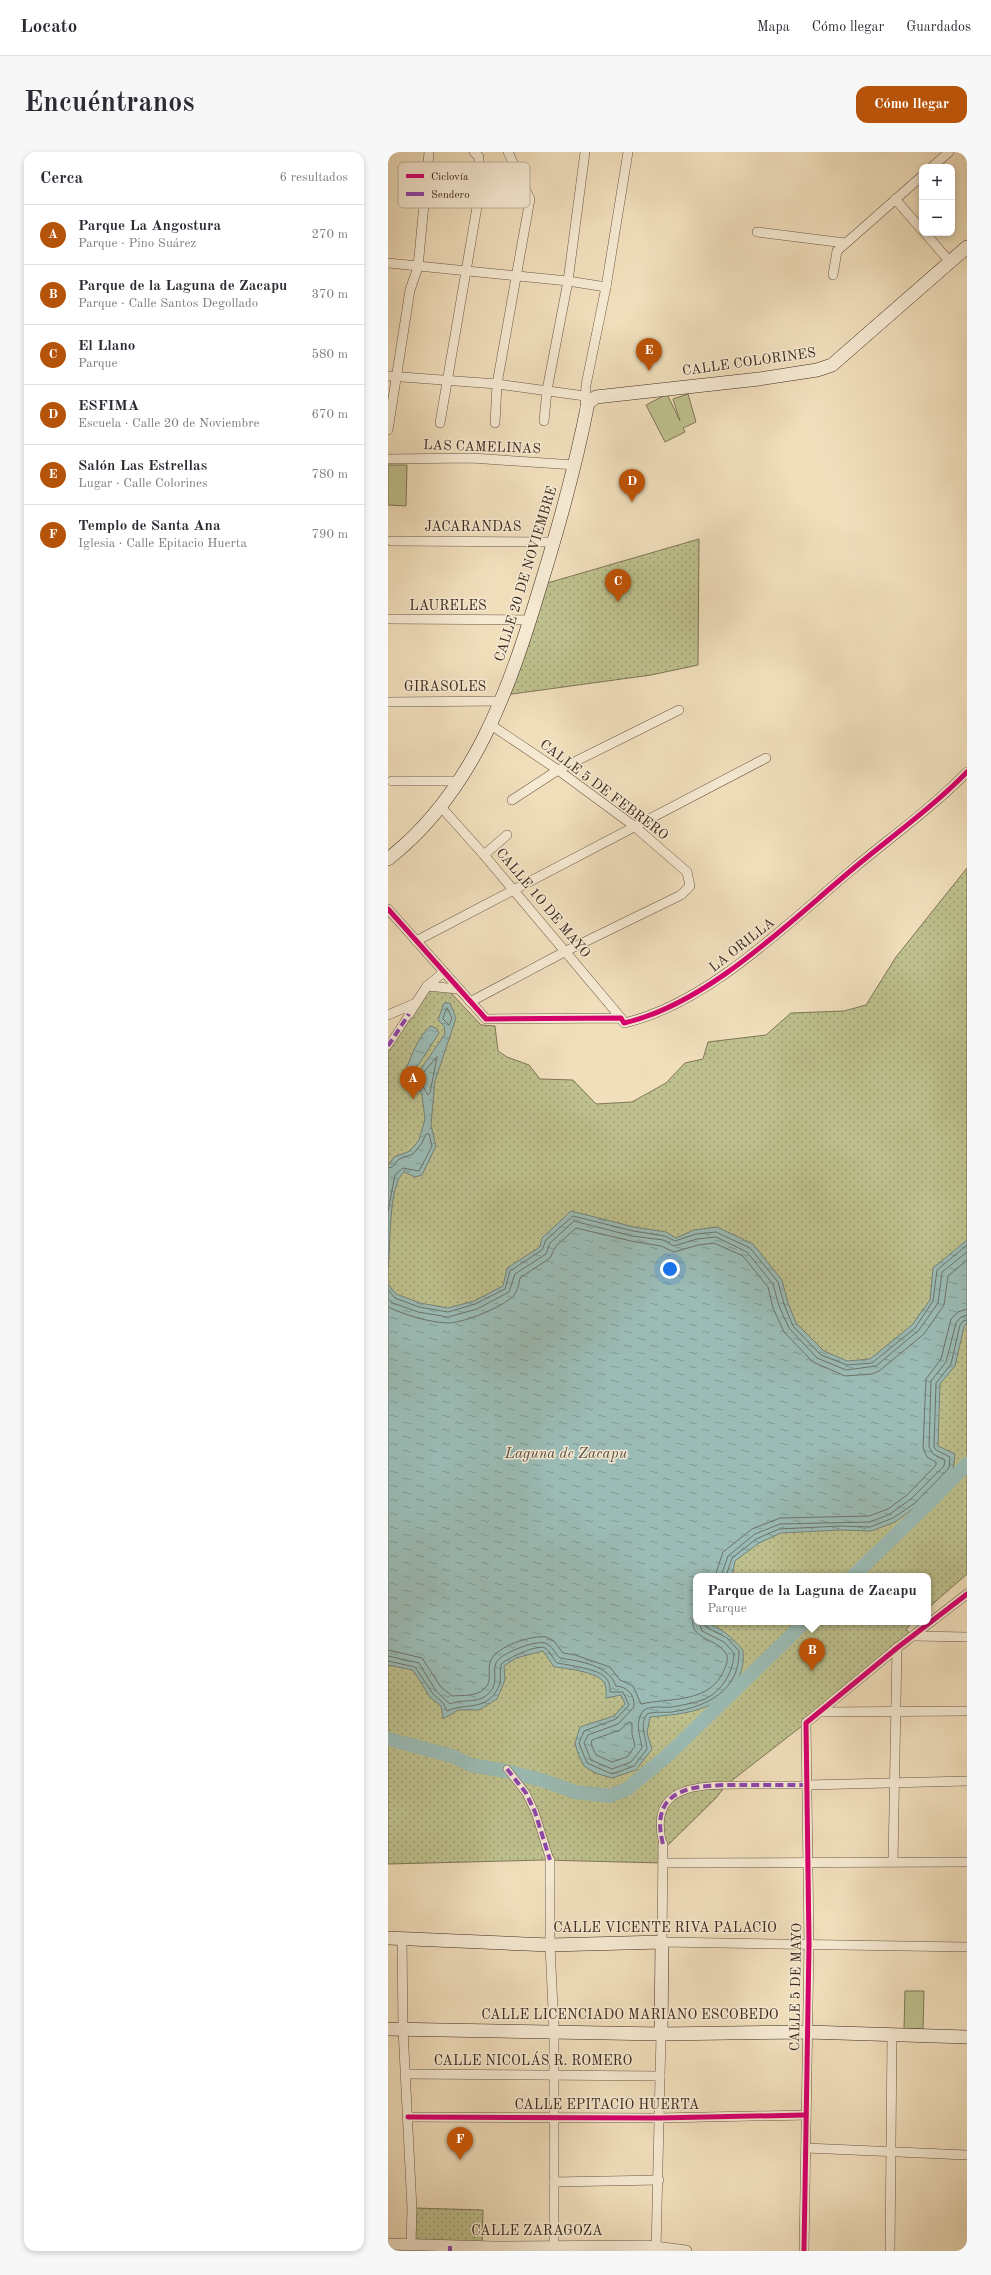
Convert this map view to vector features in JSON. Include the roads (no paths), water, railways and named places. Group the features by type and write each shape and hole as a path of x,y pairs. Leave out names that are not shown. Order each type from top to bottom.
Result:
{"main road":[{"name":"CALLE COLORINES","path":"590,399 759,379 817,370 832,365 967,247"},
{"name":"CALLE 20 DE NOVIEMBRE","path":"388,859 441,807 460,781 491,725 502,701 520,655 554,542 575,465 590,399"},
{"name":"CALLE VICENTE RIVA PALACIO","path":"388,1938 550,1945 662,1942"},
{"path":"661,2034 662,1942"},
{"name":"CALLE LICENCIADO MARIANO ESCOBEDO","path":"388,2029 661,2034 807,2032 967,2037"}],"street":[{"path":"428,162 429,152"},
{"path":"474,152 479,157 479,162"},
{"path":"508,152 513,162"},
{"path":"544,421 547,390 568,281 585,152"},
{"path":"392,376 449,379 497,384 547,390 590,399 586,385 606,288 628,152"},
{"path":"935,164 949,152"},
{"path":"833,275 837,251 919,179"},
{"path":"895,199 919,227"},
{"path":"388,430 392,376 410,290 418,267 424,208"},
{"path":"440,423 449,379 477,208"},
{"path":"495,422 497,384 528,208"},
{"path":"757,232 845,243"},
{"path":"927,236 950,262"},
{"path":"388,262 418,267 517,275 568,281 606,288"},
{"name":"LAS CAMELINAS","path":"388,459 470,458 575,465"},
{"name":"JACARANDAS","path":"391,541 554,542"},
{"name":"LAURELES","path":"388,619 531,620"},
{"name":"GIRASOLES","path":"388,702 502,701"},
{"path":"512,800 558,770 679,710"},
{"name":"CALLE 5 DE FEBRERO","path":"491,725 558,770 634,826 687,872 690,886 681,895 566,951"},
{"path":"416,941 766,758"},
{"name":"LA ORILLA","path":"470,1002 486,1018 621,1018 624,1023 643,1019 716,980 783,928 967,772"},
{"path":"392,781 460,781"},
{"name":"CALLE 1O DE MAYO","path":"441,807 566,951 621,1018"},
{"path":"484,855 507,834"},
{"path":"388,909 470,1002 566,951"},
{"path":"388,1046 427,986 444,972"},
{"path":"427,986 458,989"},
{"path":"388,1015 416,1003"},
{"path":"931,1623 967,1594"},
{"path":"820,1712 896,1648 928,1625"},
{"path":"914,1636 967,1637"},
{"path":"893,1862 896,1648"},
{"path":"820,1712 967,1711"},
{"name":"CALLE 5 DE MAYO","path":"804,2251 809,1944 806,1723 820,1712"},
{"path":"509,1772 526,1794 535,1812 550,1860 550,1945 554,2031 554,2249"},
{"path":"662,1942 663,1844 659,1830 662,1810 668,1801 682,1790 700,1786 967,1781"},
{"path":"663,1863 967,1862"},
{"path":"402,1938 403,2029 412,2209 412,2244"},
{"name":"CALLE VICENTE RIVA PALACIO","path":"662,1942 967,1947"},
{"path":"656,2249 659,2180 661,2034"},
{"path":"890,2251 892,2035"},
{"name":"CALLE NICOLÁS R. ROMERO","path":"405,2074 660,2076"},
{"name":"CALLE EPITACIO HUERTA","path":"408,2118 659,2118 806,2115"},
{"path":"806,2148 967,2154"},
{"path":"554,2182 659,2180"},
{"name":"CALLE ZARAGOZA","path":"388,2244 412,2244 450,2248 656,2249 686,2251"}],"water":[{"path":"444,1003 450,1003 456,1018 435,1081 431,1125 436,1146 422,1175 415,1177 404,1172 395,1189 391,1217 388,1268 388,1166 394,1157 410,1151 419,1140 425,1119 422,1095 417,1085 416,1076 445,1034 444,1026 438,1020"},
{"path":"431,1026 437,1029 439,1033 419,1064 405,1078 404,1074 415,1048 422,1035"},
{"name":"Laguna de Zacapu","path":"571,1211 634,1227 666,1232 676,1238 694,1230 717,1227 753,1244 782,1280 788,1303 796,1323 824,1351 847,1361 870,1359 912,1325 930,1300 933,1268 967,1240 967,1322 964,1327 955,1366 940,1384 938,1446 955,1454 953,1470 917,1506 895,1522 871,1531 840,1530 781,1533 759,1543 735,1561 732,1573 693,1573 693,1625 712,1625 722,1630 738,1644 743,1650 742,1669 736,1683 717,1701 692,1711 650,1717 647,1733 652,1749 636,1770 612,1778 595,1773 584,1766 578,1754 575,1743 580,1727 614,1716 625,1704 621,1695 606,1698 605,1684 598,1677 580,1671 554,1667 543,1651 516,1658 504,1666 505,1680 497,1699 479,1710 458,1710 443,1719 441,1706 430,1697 413,1670 388,1665 388,1284 396,1294 420,1303 448,1308 474,1301 503,1286 507,1268 540,1247 542,1238"}],"waterway":[{"path":"856,1573 967,1464"},
{"path":"388,1739 452,1756 471,1765 506,1771 545,1781 575,1792 610,1796 627,1789 669,1754 802,1625"}],"place":[{"name":"Salón Las Estrellas","path":"649,371"},
{"name":"ESFIMA","path":"632,502"},
{"name":"El Llano","path":"618,602"},
{"name":"Parque La Angostura","path":"413,1099"},
{"name":"Parque de la Laguna de Zacapu","path":"812,1671"},
{"name":"Templo de Santa Ana","path":"460,2160"}]}
